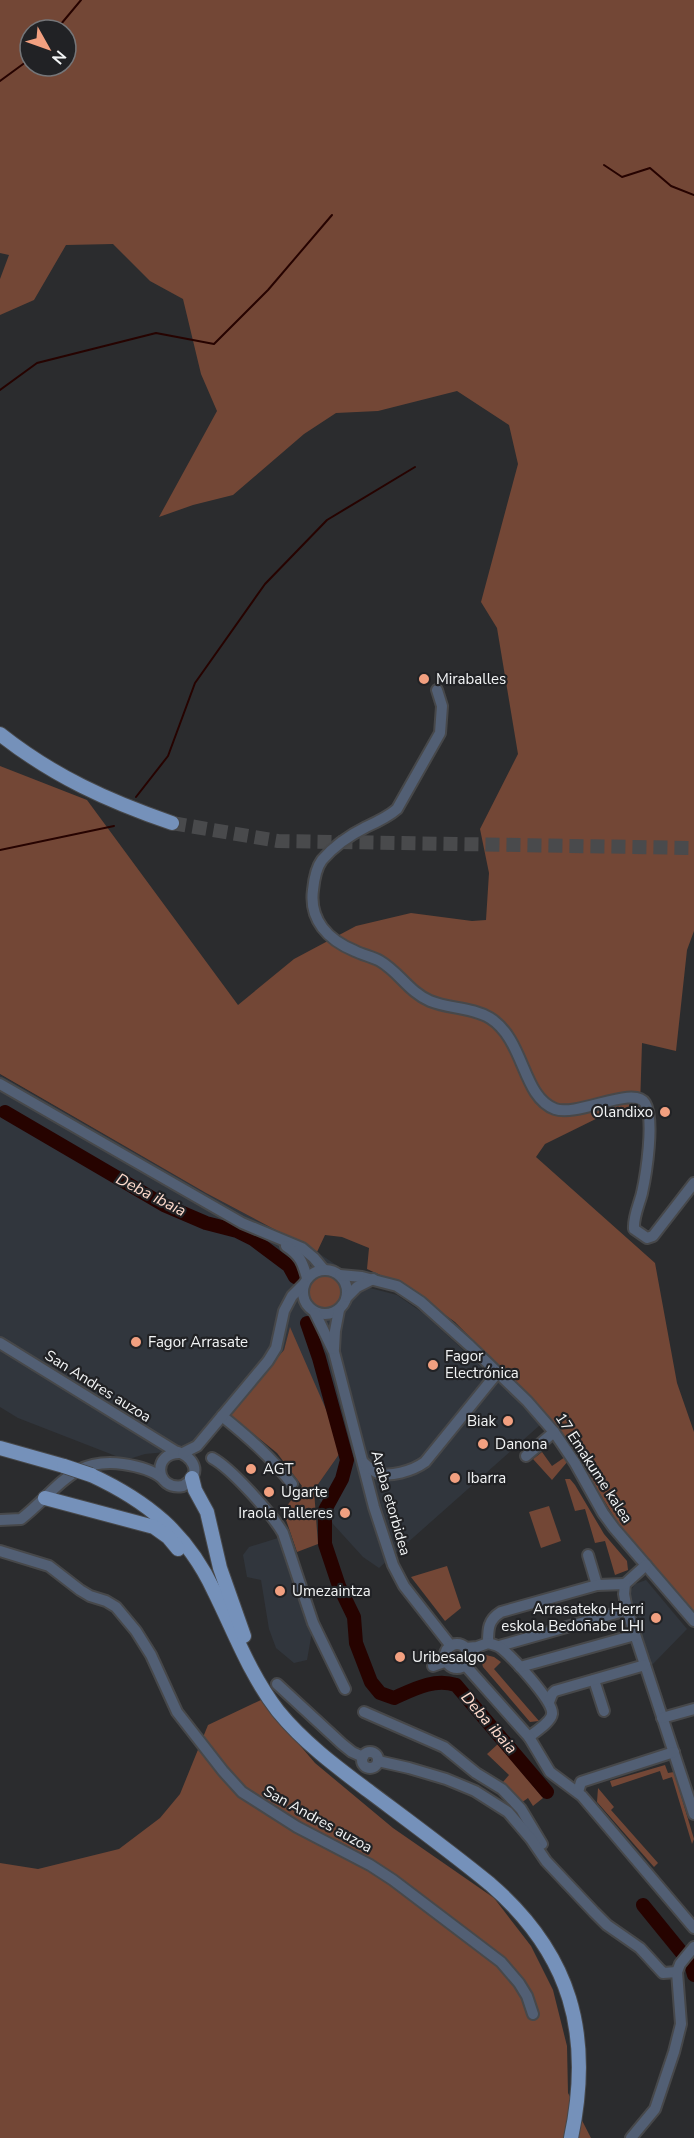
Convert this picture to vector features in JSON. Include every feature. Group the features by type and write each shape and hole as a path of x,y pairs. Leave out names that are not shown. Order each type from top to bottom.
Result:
{"main road":[{"path":"0,734 16,747 78,785 127,807 172,823"},
{"path":"0,1448 91,1475 141,1501 176,1533 190,1550 213,1588 240,1647 267,1696 279,1712 334,1765 490,1884 514,1905 538,1935 560,1972 576,2025 579,2078 571,2138"},
{"path":"193,1470 195,1490 207,1512 220,1568 267,1696"},
{"path":"45,1498 154,1527 168,1537 185,1557 223,1624 240,1647"}],"street":[{"path":"437,690 442,706 441,733 397,809 338,844 320,862 313,885 312,903 318,923 324,931 345,946 387,966 416,994 443,1006 479,1013 493,1020 514,1044 527,1078 539,1098 551,1107 570,1111 637,1096 644,1101 647,1106 648,1121 647,1154 634,1229 647,1238 652,1236 694,1183"},
{"path":"0,1084 194,1196 274,1238 296,1253 302,1260 306,1281 303,1296 312,1310"},
{"path":"274,1238 302,1248 324,1270"},
{"path":"132,1466 150,1463 170,1454 182,1453 196,1446 268,1361 276,1348 284,1311 292,1296 318,1271 324,1270 340,1275 346,1285 347,1297"},
{"name":"17 Emakume kalea","path":"340,1275 387,1282 410,1293 483,1359 555,1432 603,1513 694,1621"},
{"path":"283,1321 295,1308 327,1315 339,1310 357,1287 373,1280"},
{"name":"Araba etorbidea","path":"312,1310 334,1352 385,1545 404,1586 451,1646"},
{"name":"Araba etorbidea","path":"334,1352 339,1310"},
{"name":"San Andres auzoa","path":"0,1343 174,1451 190,1458 193,1470"},
{"path":"370,1492 378,1478 408,1470 425,1462 500,1376"},
{"path":"0,1520 21,1519 65,1479 85,1466 97,1462 150,1470 166,1483 177,1487 183,1486 222,1416"},
{"path":"222,1416 250,1438 292,1484"},
{"path":"526,1456 555,1432"},
{"path":"207,1443 212,1458 226,1467 276,1521 285,1538 313,1623 345,1689"},
{"path":"162,1478 160,1466 166,1457"},
{"path":"193,1470 200,1462 212,1458"},
{"path":"364,1462 378,1474 385,1475"},
{"name":"San Andres auzoa","path":"0,1551 49,1566 80,1590 90,1596 110,1602 116,1607 152,1655 177,1712 242,1792 279,1817 370,1865 412,1893 512,1973 526,1996 533,2014"},
{"path":"588,1555 597,1585"},
{"path":"646,1565 626,1584 624,1594 627,1610 694,1814"},
{"path":"488,1643 488,1626 494,1617 509,1610 597,1585 626,1584"},
{"path":"499,1646 627,1610"},
{"path":"520,1667 635,1635"},
{"path":"465,1648 469,1658 465,1665 455,1668 447,1661 446,1654 451,1646 458,1645 465,1648 488,1643 499,1646 549,1702 552,1711 551,1718 530,1737"},
{"path":"433,1666 447,1661"},
{"path":"465,1665 530,1737 550,1772 578,1792 694,1928 691,1937 693,1947 679,1968 681,2024 674,2052 655,2109 631,2138"},
{"path":"549,1702 555,1691 645,1665"},
{"path":"594,1680 604,1711"},
{"path":"277,1684 342,1744 352,1752 363,1756 363,1762 368,1767 373,1767 378,1761 409,1768 446,1779 490,1799 515,1819 546,1862 608,1925 640,1948 663,1973 679,1968"},
{"path":"662,1719 694,1709"},
{"path":"364,1712 444,1747 476,1773 502,1789 530,1823 547,1856 546,1862"},
{"path":"578,1792 580,1782 674,1752"}],"shaded area":[{"path":"0,0 694,0 694,931 687,950 676,1051 642,1043 640,1107 614,1110 545,1144 536,1157 655,1263 677,1383 694,1432 694,1613 624,1533 555,1424 455,1322 404,1286 367,1269 369,1248 342,1237 325,1235 317,1252 206,1193 0,1074 0,766 87,800 238,1005 294,959 356,926 411,913 472,921 486,920 489,873 480,829 518,754 497,628 481,602 518,464 509,425 457,391 378,411 336,413 304,434 233,495 193,505 159,517 217,411 201,374 183,299 150,281 113,244 66,245 34,300 0,315 0,279 9,255 0,253"},
{"path":"0,1075 206,1193 317,1252 370,1288 397,1295 423,1313 509,1392 540,1425 379,1568 363,1557 333,1524 314,1490 340,1453 290,1328 284,1350 199,1449 145,1454 126,1460 18,1418 0,1407"},
{"path":"325,1276 336,1281 341,1292 336,1303 325,1308 314,1303 309,1292 314,1281"},
{"path":"290,1327 335,1430 340,1453 314,1490 318,1544 297,1552 283,1511 302,1486 277,1453 229,1414 284,1350"},
{"path":"542,1452 552,1466 565,1457 568,1461 552,1480 533,1459"},
{"path":"565,1479 570,1479 575,1485 604,1534 627,1561 628,1570 615,1575 605,1541 595,1543 585,1509 575,1511"},
{"path":"549,1506 561,1541 541,1548 529,1512"},
{"name":"Umezaintza","path":"278,1538 312,1632 307,1660 294,1663 276,1648 269,1629 261,1580 247,1577 243,1555 249,1547"},
{"path":"447,1566 461,1608 445,1621 411,1577"},
{"name":"Arrasateko Herri eskola Bedoñabe LHI","path":"646,1580 687,1629 651,1666 630,1606 629,1593 635,1584"},
{"path":"482,1654 494,1657 501,1662 494,1669 539,1721 530,1722 483,1667 480,1657"},
{"path":"261,1700 315,1763 393,1828 494,1898 531,1946 553,1990 567,2046 568,2093 591,2138 0,2138 0,1863 38,1869 119,1849 160,1818 180,1794 208,1725"},
{"path":"498,1744 543,1798 533,1806 528,1798 521,1803 503,1782 509,1775 487,1754"},
{"path":"665,1765 668,1773 674,1772 694,1839 692,1844 672,1777 663,1780 660,1771 612,1787 610,1781"},
{"path":"598,1788 614,1807 611,1810 658,1863 654,1867 597,1802"}],"waterway":[{"path":"66,18 81,0"},
{"path":"0,81 18,68"},
{"path":"604,165 622,177 650,168 671,186 694,195"},
{"path":"0,390 37,363 156,333 214,344 268,290 332,215"},
{"path":"136,797 168,756 195,683 265,584 327,520 415,467"},
{"path":"0,850 114,826"},
{"name":"Deba ibaia","path":"5,1112 164,1205 206,1223 237,1231 253,1239 289,1266 295,1277"},
{"name":"Deba ibaia","path":"307,1323 347,1460 342,1479 325,1510 325,1544 339,1586 354,1617 356,1643 371,1682 380,1693 394,1698 432,1684 456,1685 547,1792"},
{"name":"Deba ibaia","path":"643,1905 691,1964 694,1975"}],"tunnel":[{"path":"172,823 278,841 694,848"}],"place":[{"name":"Miraballes","path":"424,679"},
{"name":"Olandixo","path":"665,1112"},
{"name":"Fagor Arrasate","path":"136,1342"},
{"name":"Fagor Electrónica","path":"433,1365"},
{"name":"Biak","path":"508,1421"},
{"name":"Danona","path":"483,1444"},
{"name":"AGT","path":"251,1469"},
{"name":"Ibarra","path":"455,1478"},
{"name":"Ugarte","path":"269,1492"},
{"name":"Iraola Talleres","path":"345,1513"},
{"name":"Umezaintza","path":"280,1591"},
{"name":"Arrasateko Herri eskola Bedoñabe LHI","path":"656,1618"},
{"name":"Uribesalgo","path":"400,1657"}]}
